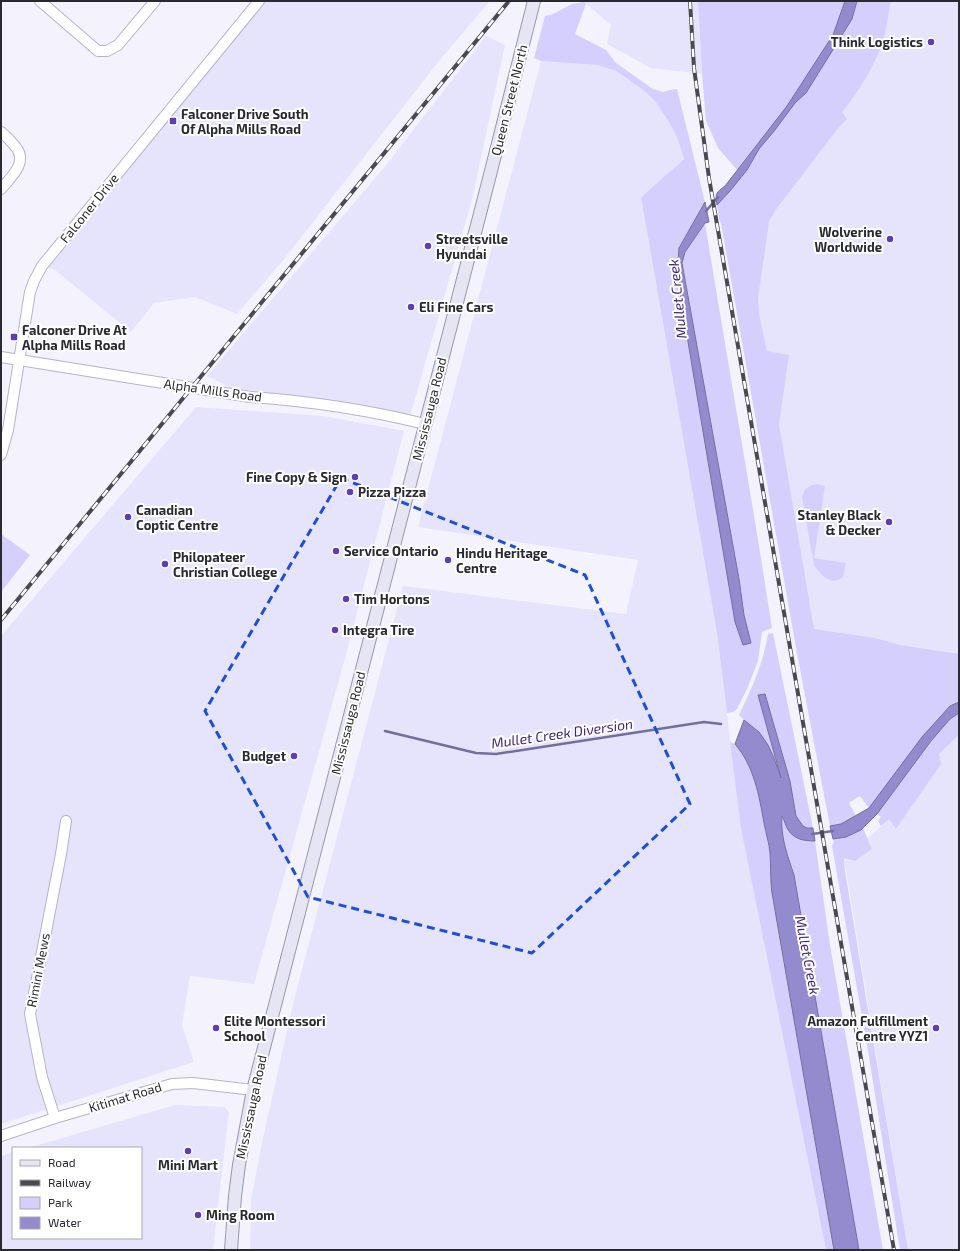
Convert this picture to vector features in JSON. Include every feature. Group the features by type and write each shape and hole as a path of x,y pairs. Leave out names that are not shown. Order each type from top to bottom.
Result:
{"main road":[{"name":"Queen Street North","path":"483,200 534,1"},
{"name":"Mississauga Road","path":"231,1250 239,1165 253,1090 483,200"}],"street":[{"path":"40,1 98,51 107,51 118,45 154,1"},
{"name":"Falconer Drive","path":"1,455 8,430 30,292 42,266 259,1"},
{"path":"1,132 15,146 19,152 20,159 18,169 1,189"},
{"name":"Alpha Mills Road","path":"1,357 250,397 281,399 342,408 425,424"},
{"name":"Rimini Mews","path":"55,1118 42,1077 30,1014 66,821"},
{"name":"Kitimat Road","path":"1,1136 55,1118 172,1084 193,1082 253,1090"}],"highlighted area":[{"path":"341,478 585,575 690,804 532,953 308,897 205,711"}],"shaded area":[{"path":"259,1 490,1 439,61 285,258 237,314 195,297 154,303 131,332 55,270 42,266"},
{"path":"584,1 698,1 702,74 651,68 607,44 611,25"},
{"path":"857,1 959,1 959,665 805,642 742,275 852,19"},
{"path":"486,36 505,45 473,196 409,420 250,397 207,376 387,164"},
{"path":"541,61 597,65 616,71 643,90 655,101 677,137 684,159 641,197 717,633 741,829 826,1250 250,1250 251,1200 262,1142 294,1000 403,586 626,614 638,560 418,527"},
{"path":"196,407 324,416 404,431 346,655 254,984 190,976 182,1025 194,1062 1,1124 1,636"},
{"path":"959,735 959,1250 908,1250 844,858 855,861 872,849 868,838 889,819 895,828 939,754"},
{"path":"175,1105 225,1107 229,1112 213,1250 1,1250 1,1156 12,1152 12,1239 142,1239 142,1147 31,1147"}],"green space":[{"path":"698,1 845,1 833,35 787,106 737,170 718,148 706,121"},
{"path":"857,1 891,1 883,41 866,78 842,112 847,119 839,127 777,208 769,221 758,298 759,314 767,351 789,355 779,424 814,629 875,638 900,645 959,654 959,702 950,706 869,808 860,796 849,803 856,816 841,824 830,826 798,659 717,205 747,170 759,149 795,103 806,93 852,19"},
{"path":"584,2 586,4 575,34 606,50 616,63 653,89 663,92 677,89 705,202 679,248 678,261 681,300 735,622 743,645 751,643 744,615 739,579 682,263 685,252 705,223 772,628 762,632 758,661 747,689 737,709 733,712 727,713 717,633 641,197 684,159 677,137 655,101 643,90 616,71 597,65 541,61 534,58 545,16 553,14 572,4"},
{"path":"817,484 825,486 814,558 846,563 843,577 835,581 823,576 814,565 802,498 806,488"},
{"path":"1,534 30,555 1,592"},
{"path":"773,633 813,828 803,826 796,816 790,781 765,694 758,695 776,757 774,758 768,745 739,715 756,676 763,656 768,634"},
{"path":"959,713 959,735 939,754 941,764 896,829 889,819 881,826 878,821 881,817 877,814 931,741 950,719"},
{"path":"730,742 735,744 743,753 754,776 761,806 770,853 772,893 834,1250 826,1250 741,829"},
{"path":"782,816 787,828 792,834 803,840 815,841 830,945 883,1250 859,1250 794,875 783,839"},
{"path":"863,828 872,849 855,861 844,858 845,871 908,1250 900,1250 868,1051 832,846 834,842 833,839 846,837"}],"water":[{"path":"845,1 857,1 852,19 806,93 795,103 759,149 747,170 717,205 716,196 718,192 725,186 787,106 833,35"},
{"path":"705,202 709,222 705,223 685,252 682,263 739,579 744,615 751,643 743,645 735,622 681,300 678,261 679,248"},
{"path":"765,694 790,781 796,816 803,826 813,828 815,841 799,839 789,832 782,816 783,839 794,875 859,1250 834,1250 772,893 768,842 755,781 747,762 735,744 744,720 759,732 768,745 781,778 758,695"},
{"path":"959,702 959,713 950,719 931,741 877,814 861,830 846,837 833,839 830,826 841,824 869,808 922,737 950,706"}],"waterway":[{"name":"Mullet Creek","path":"706,211 718,197"},
{"name":"Mullet Creek Diversion","path":"385,731 476,753 496,754 704,722 721,724"},
{"path":"812,834 833,831"}],"railway":[{"path":"1,620 509,1"},
{"path":"690,1 694,68 709,178 894,1250"}],"place":[{"name":"Think Logistics","path":"931,42"},
{"name":"Falconer Drive South Of Alpha Mills Road","path":"173,121"},
{"name":"Wolverine Worldwide","path":"890,239"},
{"name":"Streetsville Hyundai","path":"428,246"},
{"name":"Eli Fine Cars","path":"411,307"},
{"name":"Falconer Drive At Alpha Mills Road","path":"14,337"},
{"name":"Fine Copy & Sign","path":"355,477"},
{"name":"Pizza Pizza","path":"350,492"},
{"name":"Canadian Coptic Centre","path":"128,517"},
{"name":"Stanley Black & Decker","path":"889,522"},
{"name":"Service Ontario","path":"336,551"},
{"name":"Hindu Heritage Centre","path":"448,560"},
{"name":"Philopateer Christian College","path":"165,564"},
{"name":"Tim Hortons","path":"346,599"},
{"name":"Integra Tire","path":"335,630"},
{"name":"Budget","path":"294,756"},
{"name":"Elite Montessori School","path":"216,1028"},
{"name":"Amazon Fulfillment Centre YYZ1","path":"936,1028"},
{"name":"Mini Mart","path":"188,1151"},
{"name":"Ming Room","path":"198,1215"}]}
